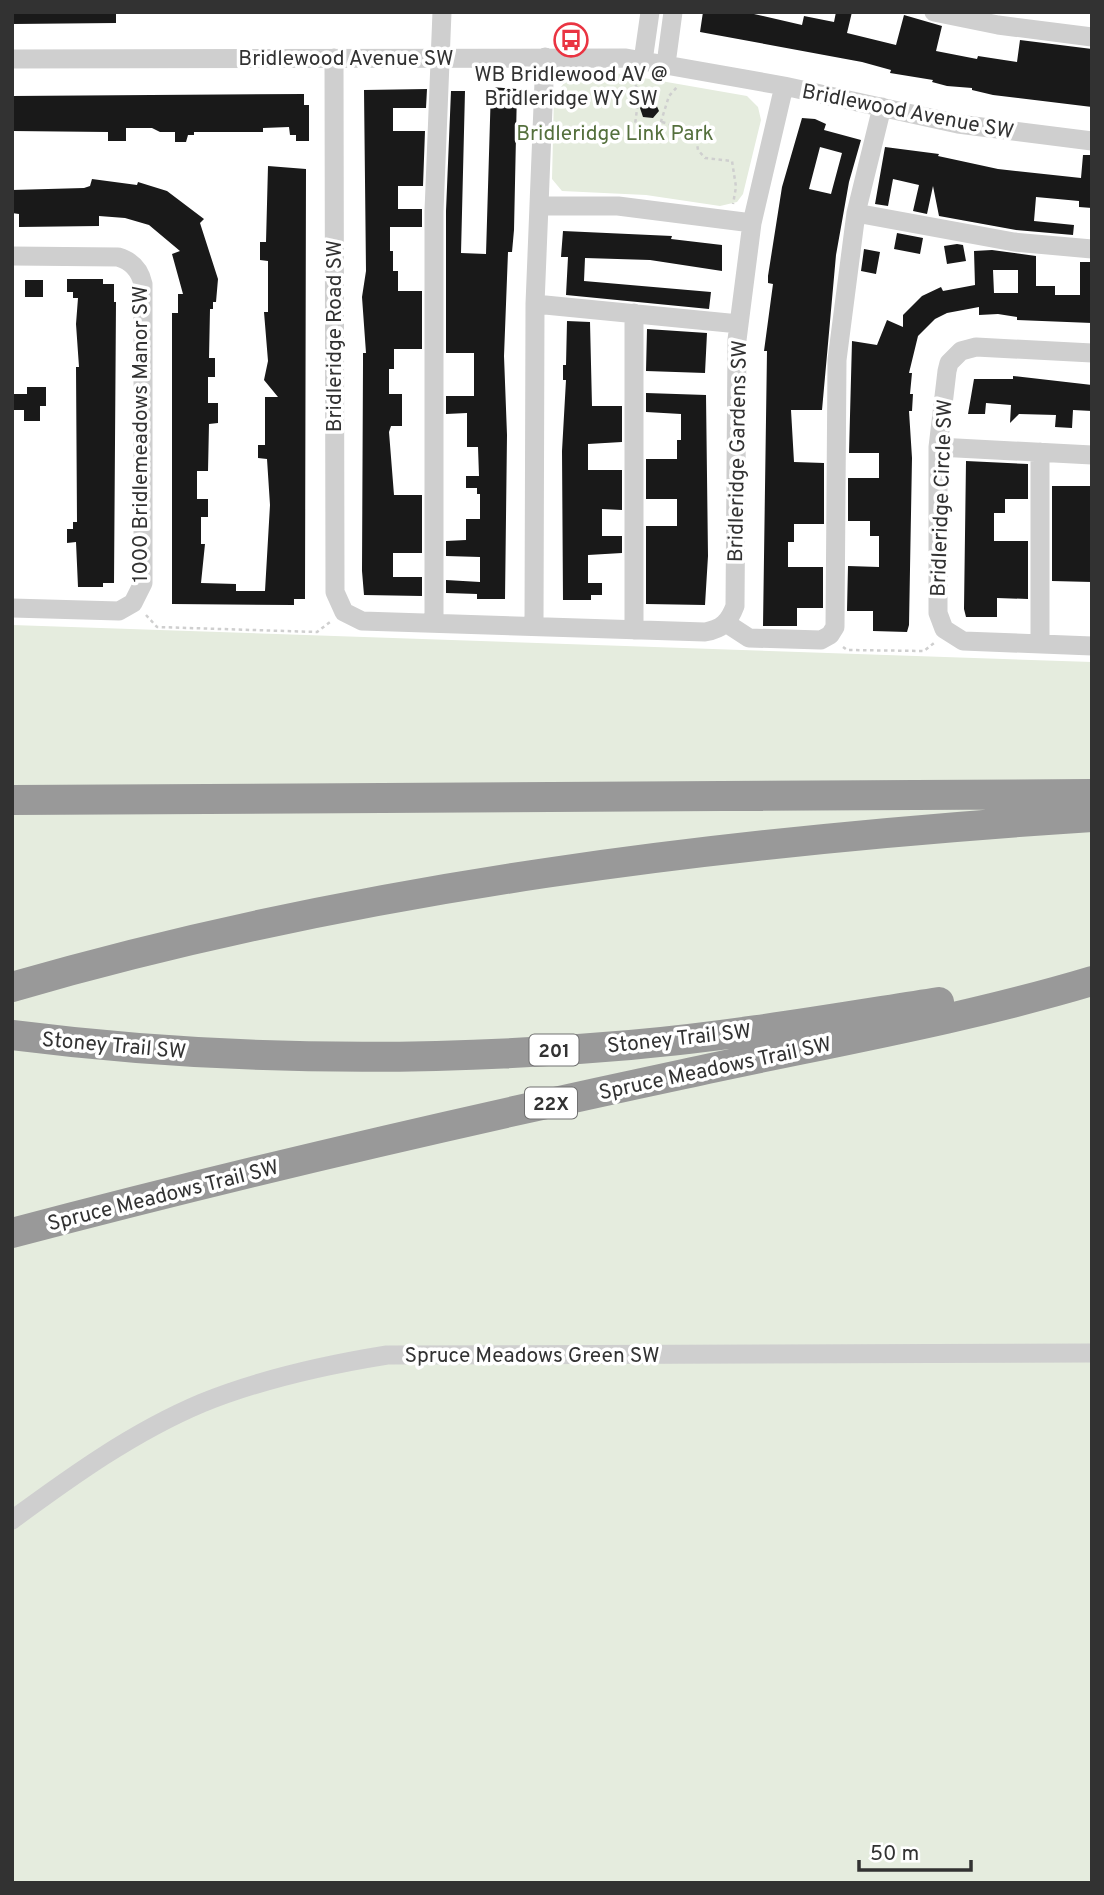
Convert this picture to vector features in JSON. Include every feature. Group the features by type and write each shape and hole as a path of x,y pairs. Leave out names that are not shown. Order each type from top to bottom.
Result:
{"highway":[{"path":"12,800 1092,794"},
{"path":"12,987 213,934 417,893 523,876 724,848 1092,817"},
{"name":"Stoney Trail SW","path":"12,1035 156,1050 249,1055 348,1058 536,1052 708,1036 1092,980"},
{"name":"Spruce Meadows Trail SW","path":"12,1233 379,1142 951,1018 1092,980"}],"street":[{"path":"434,623 434,211 442,12"},
{"path":"634,60 650,12"},
{"path":"673,12 675,66"},
{"path":"934,12 998,25 1092,37"},
{"path":"534,626 535,304 545,57"},
{"name":"Bridlewood Avenue SW","path":"12,59 545,57 634,60 784,86 971,126 1092,141"},
{"name":"Bridleridge Road SW","path":"334,58 335,592 344,612"},
{"name":"Bridleridge Gardens SW","path":"726,623 735,606 739,324 752,223 784,86"},
{"path":"344,612 362,621 705,632 726,623 749,638 821,640 830,635 836,622 837,360 856,213 882,107"},
{"path":"539,206 608,205 752,223"},
{"path":"856,213 1014,242 1092,249"},
{"name":"1000 Bridlemeadows Manor SW","path":"12,256 118,257 131,262 142,278 143,583 134,603 113,612 12,608"},
{"path":"535,304 739,324"},
{"path":"635,313 635,630"},
{"name":"Bridleridge Circle SW","path":"947,633 938,613 938,446 949,363 961,351 976,347 1092,353"},
{"path":"938,446 1092,455"},
{"path":"1040,452 1040,644"},
{"path":"947,633 969,642 1092,646"},
{"name":"Spruce Meadows Green SW","path":"12,1520 88,1466 164,1421 247,1387 333,1363 387,1355 1092,1353"}],"path":[{"path":"634,60 625,78 635,84 639,93 635,125 651,135 658,131 669,96 680,84 675,66"},
{"path":"662,122 695,132 698,150 705,158 732,161 736,187 732,206 724,219"},
{"path":"134,603 157,627 317,632 344,612"},
{"path":"830,635 847,650 924,651 947,633"}],"green space":[{"name":"Bridleridge Link Park","path":"572,73 615,73 747,96 758,107 761,120 743,194 737,202 720,206 646,195 562,191 552,179 554,96"},
{"path":"12,625 1092,662 1092,1883 12,1883"}],"building":[{"path":"13,12 116,12 116,23 13,24"},
{"path":"703,12 754,14 802,25 804,16 834,22 836,12 852,12 847,33 896,45 904,15 942,26 936,51 977,59 978,56 1017,62 1020,40 1092,49 1092,107 993,95 972,88 947,86 932,82 933,80 890,73 891,70 862,62 700,32"},
{"path":"491,87 517,89 514,230 512,252 508,252 504,356 507,435 505,599 477,599 477,594 446,593 446,580 480,582 480,557 446,556 446,541 466,540 466,519 480,519 480,494 477,494 477,488 466,488 466,476 479,476 478,447 467,447 467,413 446,414 446,396 474,396 474,353 446,353 446,211 451,91 465,91 461,253 486,254"},
{"path":"427,89 426,108 393,108 393,131 425,131 423,186 398,186 398,209 422,209 422,227 390,227 390,251 393,251 393,271 398,271 398,291 422,291 422,349 394,349 394,369 389,369 389,394 402,394 402,426 391,426 389,432 394,495 422,495 422,553 393,553 393,577 422,577 422,596 364,595 364,90"},
{"path":"304,94 304,105 309,105 309,141 296,141 296,135 290,135 289,127 263,128 263,132 194,132 194,135 188,135 186,142 175,142 175,132 160,132 152,128 126,128 126,141 108,141 108,132 12,131 12,96"},
{"path":"646,101 655,102 659,111 653,118 643,117 640,108"},
{"path":"802,118 815,119 826,124 824,130 861,140 849,182 836,255 822,410 791,410 794,462 824,463 824,524 794,524 794,542 788,542 788,567 823,567 823,608 797,608 797,626 763,626 767,351 764,351 773,284 768,283 768,276 782,187","holes":["820,147 842,153 831,194 809,189"]},
{"path":"885,147 939,154 938,156 998,169 1081,178 1083,155 1092,155 1092,208 1079,207 1079,201 1036,197 1034,221 1074,225 1073,235 1016,230 939,216 933,186 927,214 913,211 919,185 893,179 888,206 875,204"},
{"path":"268,166 306,169 305,599 294,599 294,605 172,604 172,313 178,313 178,294 183,294 172,254 180,251 149,225 125,218 99,216 99,226 19,227 19,214 12,213 12,190 84,188 90,186 92,179 137,185 138,182 167,191 204,219 200,223 218,279 216,302 213,302 213,309 210,309 209,358 215,358 215,377 208,377 208,403 218,403 218,423 209,424 208,471 197,471 197,499 208,499 208,517 201,517 201,544 205,544 201,583 236,584 236,591 265,591 270,505 267,459 258,458 258,445 265,445 265,397 278,397 264,380 268,361 264,312 268,312 268,261 260,260 260,242 266,242"},
{"path":"563,231 672,236 671,239 722,245 722,271 650,260 585,258 584,281 711,292 709,309 566,295 568,257 561,257"},
{"path":"897,233 923,238 920,254 894,249"},
{"path":"963,245 966,261 947,264 944,246"},
{"path":"864,249 880,252 876,274 861,271"},
{"path":"992,250 1036,256 1036,286 1055,286 1055,295 1080,295 1080,262 1092,262 1092,323 1017,320 1017,317 998,314 979,315 979,307 947,313 935,319 918,336 909,373 912,373 910,394 913,394 912,411 909,411 912,458 909,625 907,632 873,631 873,611 847,611 848,566 879,567 879,536 870,536 870,521 848,521 848,478 879,478 879,453 849,453 852,341 877,345 887,320 903,327 903,315 922,296 941,287 943,291 975,285 974,251","holes":["993,270 1018,270 1018,293 994,293"]},
{"path":"67,279 103,279 103,284 114,284 114,583 103,583 103,587 78,587 76,542 67,543 67,529 73,529 73,522 77,522 76,367 79,367 76,324 78,298 73,298 73,292 67,292"},
{"path":"25,280 43,280 43,297 25,297"},
{"path":"567,321 590,322 592,406 622,406 622,442 588,444 588,470 622,470 622,510 602,509 602,536 622,536 622,553 588,555 588,583 602,583 602,595 591,595 591,600 563,600 562,451 566,380 563,380 563,365 566,365"},
{"path":"647,329 707,333 705,373 646,371"},
{"path":"1013,376 1092,385 1092,411 1073,410 1072,428 1055,427 1056,415 1019,414 1010,423 1011,405 986,403 985,414 968,414 974,379 1013,379"},
{"path":"27,387 46,387 46,406 40,406 40,421 24,421 24,410 12,410 12,394 27,394"},
{"path":"646,393 706,395 708,556 705,605 646,604 646,526 677,526 677,499 646,499 646,459 677,459 677,440 681,440 681,414 646,412"},
{"path":"966,461 1028,464 1028,499 1005,499 1005,513 994,513 994,541 1028,541 1028,599 997,598 997,617 966,617 964,609"},
{"path":"1052,486 1092,486 1092,582 1052,581"}],"place":[{"name":"WB Bridlewood AV @ Bridleridge WY SW","path":"571,40"}]}
